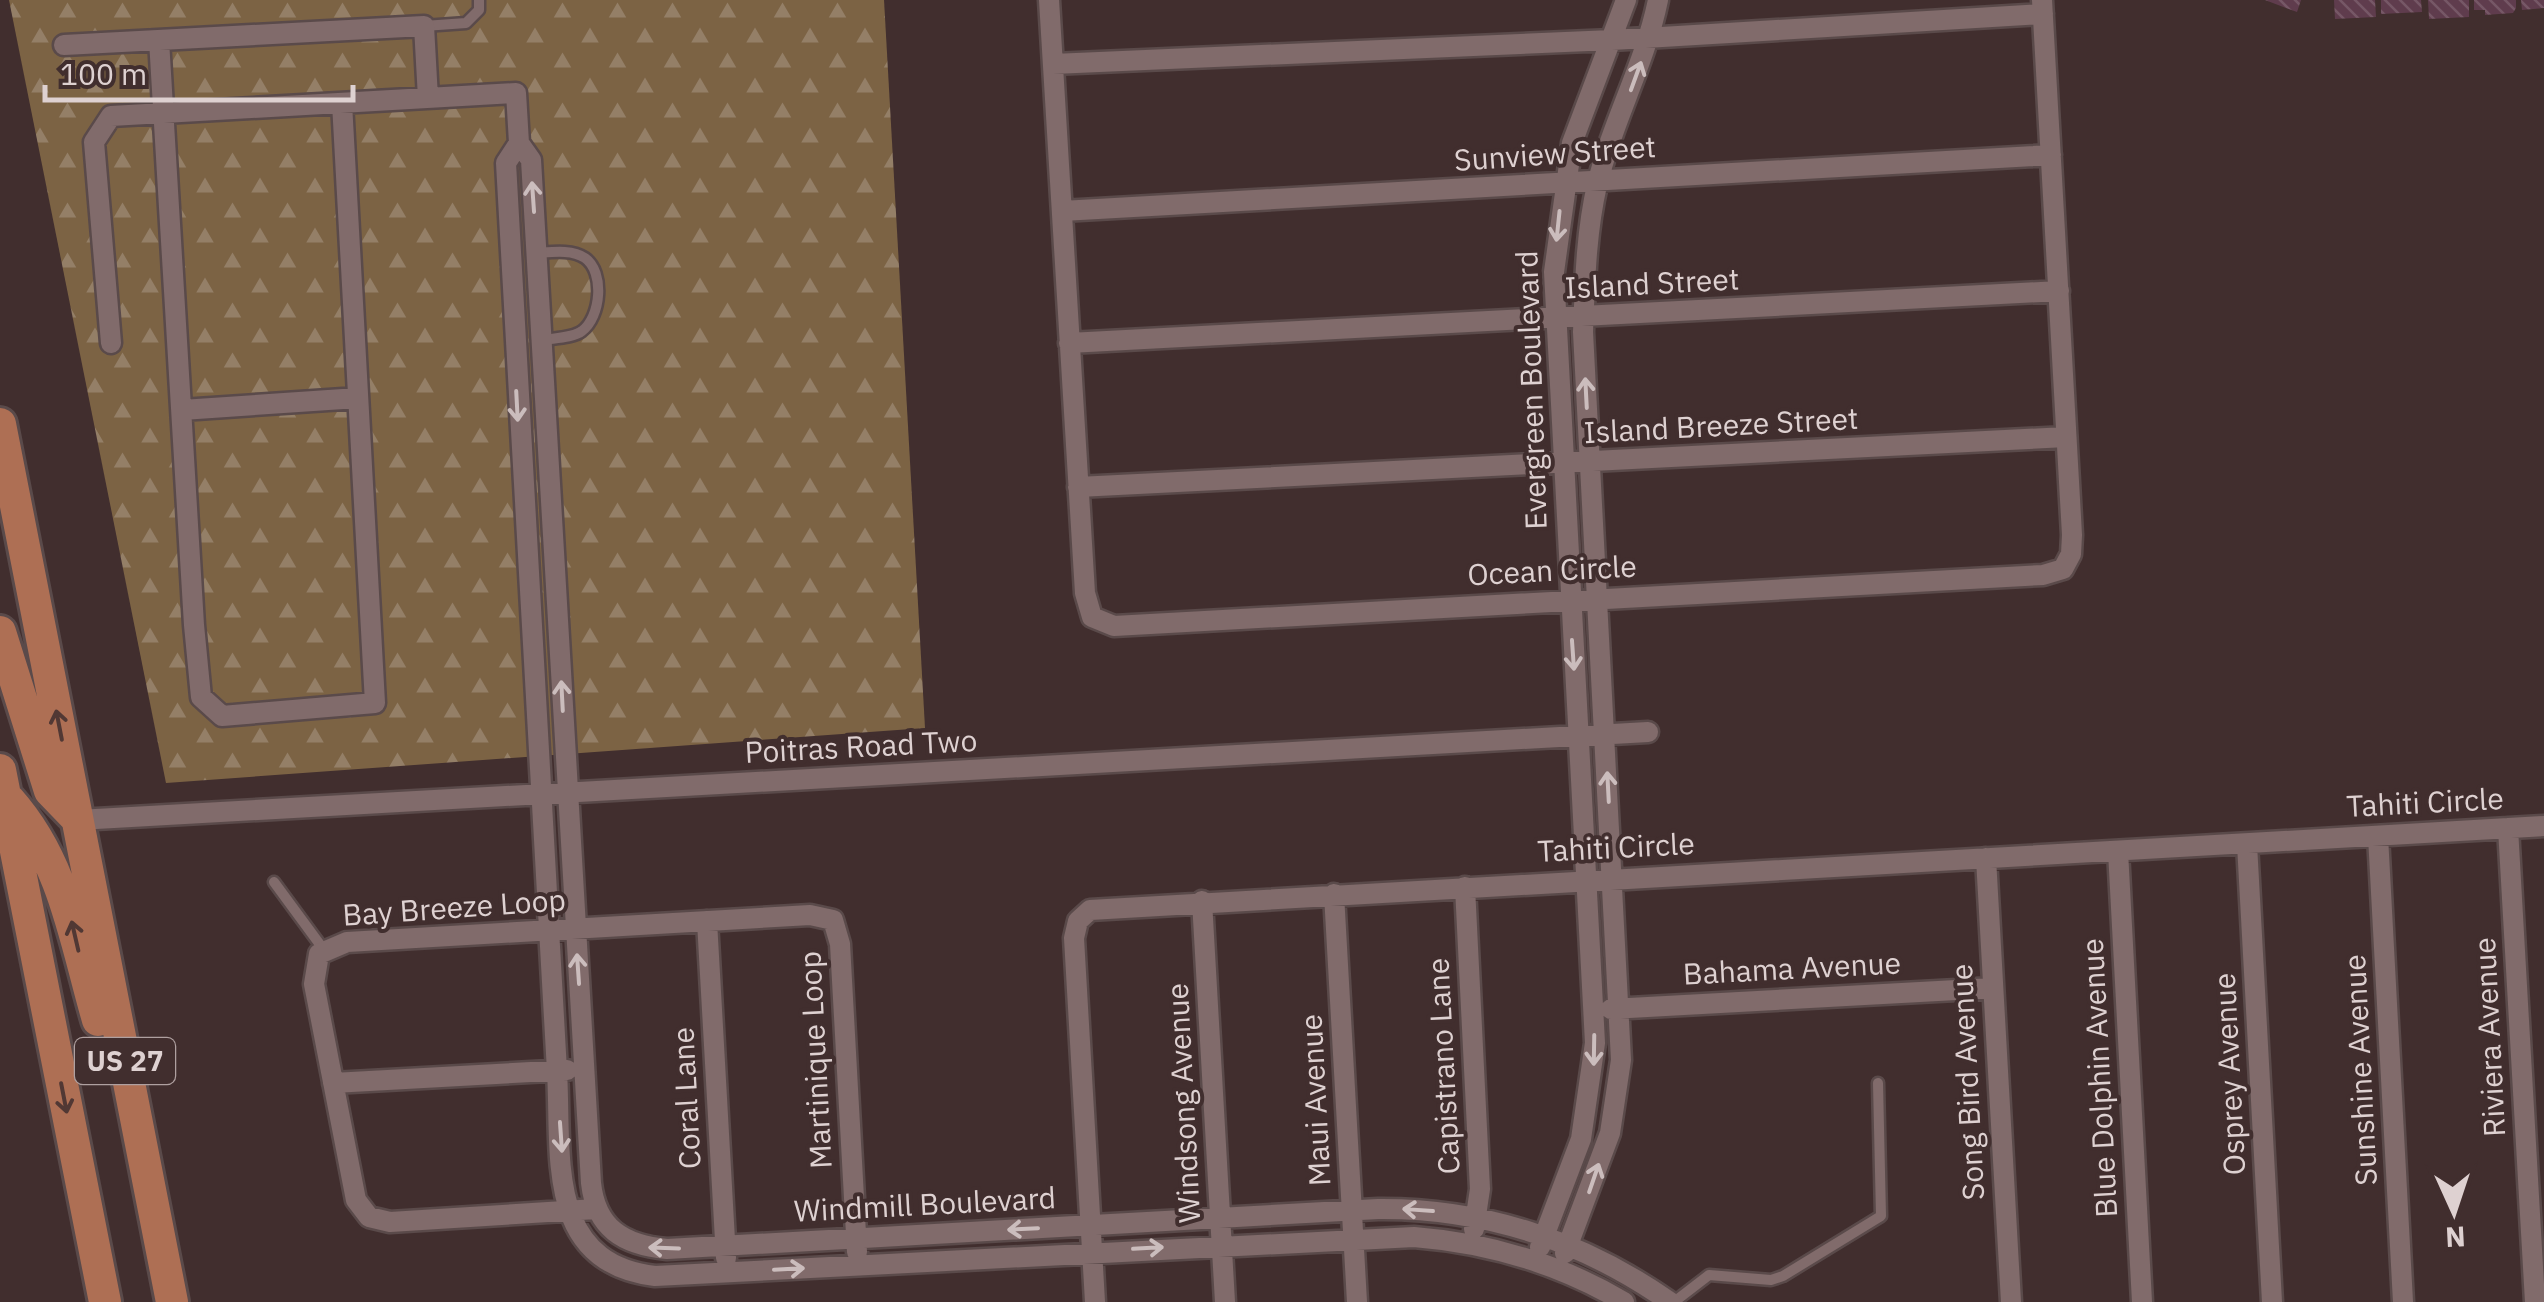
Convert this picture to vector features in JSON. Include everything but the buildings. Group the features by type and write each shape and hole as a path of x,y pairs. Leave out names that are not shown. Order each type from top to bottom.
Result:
{"highway":[{"name":"US 27","path":"0,424 172,1302"},
{"path":"0,632 50,791 78,820"},
{"name":"US 27","path":"2,787 7,846 105,1302"},
{"path":"2,787 46,849 63,886 106,1047 139,1214 165,1264"}],"street":[{"name":"Ocean Circle","path":"1049,0 1085,593 1092,616 1114,626 2043,574 2062,569 2071,554 2043,7"},
{"name":"Evergreen Boulevard","path":"1535,1260 1586,1119 1594,1062 1554,272 1572,143 1626,0"},
{"name":"Evergreen Boulevard","path":"1558,1269 1614,1115 1622,1060 1590,463 1585,256 1598,181 1649,37 1658,0"},
{"path":"1053,64 1612,40 2043,7"},
{"path":"64,45 424,26 428,98"},
{"path":"158,40 202,697 222,716 375,704 342,103"},
{"path":"111,343 94,142 111,116 516,93 519,143 531,160 575,929 596,1209 566,1210 539,795 506,163 519,143"},
{"name":"Sunview Street","path":"1062,212 2051,155"},
{"name":"Island Street","path":"1070,343 1584,319 2058,291"},
{"path":"513,310 540,307"},
{"path":"182,410 358,398"},
{"name":"Island Breeze Street","path":"1078,487 2066,437"},
{"name":"Poitras Road Two","path":"78,820 1648,732"},
{"name":"Tahiti Circle","path":"1095,1302 1074,938 1078,921 1098,908 2544,826"},
{"name":"Riviera Avenue","path":"2508,828 2535,1302"},
{"name":"Sunshine Avenue","path":"2378,836 2403,1302"},
{"name":"Osprey Avenue","path":"2248,844 2272,1302"},
{"name":"Blue Dolphin Avenue","path":"2118,851 2142,1302"},
{"name":"Song Bird Avenue","path":"1986,858 2011,1302"},
{"name":"Capistrano Lane","path":"1466,887 1480,1189 1471,1243"},
{"name":"Maui Avenue","path":"1334,894 1357,1302"},
{"name":"Windsong Avenue","path":"1202,902 1226,1302"},
{"name":"Martinique Loop","path":"707,921 810,915 827,917 837,927 858,1264"},
{"name":"Bay Breeze Loop","path":"566,1210 390,1222 369,1217 356,1200 314,984 315,962 324,950 348,942 707,921"},
{"name":"Coral Lane","path":"707,921 727,1272"},
{"name":"Bahama Avenue","path":"1594,1010 1993,988"},
{"path":"333,1084 584,1069"},
{"name":"Windmill Boulevard","path":"596,1209 610,1230 632,1244 667,1249 1352,1211 1429,1211 1545,1234 1672,1302"},
{"name":"Windmill Boulevard","path":"566,1210 591,1249 620,1268 654,1276 1353,1237 1471,1243 1535,1260 1624,1302"}],"lane":[{"path":"424,26 466,24 479,10 479,0"},
{"path":"537,252 571,252 587,259 595,272 598,300 593,319 580,333 542,340"},
{"path":"274,882 324,950"},
{"path":"1672,1302 1709,1276 1771,1280 1783,1276 1880,1216 1878,1083"}],"green space":[{"path":"9,0 884,0 925,728 166,783"}]}
